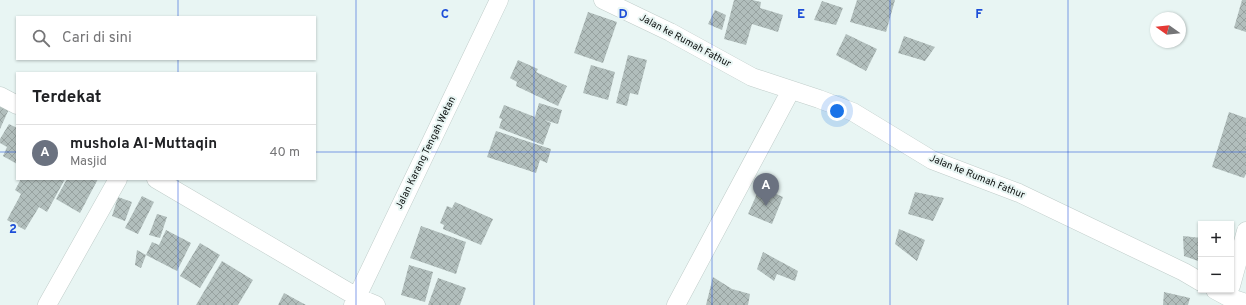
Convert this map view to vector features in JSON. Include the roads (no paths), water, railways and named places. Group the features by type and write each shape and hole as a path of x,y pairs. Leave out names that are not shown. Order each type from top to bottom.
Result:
{"street":[{"name":"Jalan Karang Tengah Wetan","path":"355,301 499,0"},
{"name":"Jalan ke Rumah Fathur","path":"603,0 670,32 752,77 853,112 932,160 1018,194 1198,280"},
{"path":"676,305 791,90"},
{"path":"0,96 16,104"},
{"path":"47,305 117,180"},
{"path":"158,180 355,301 376,305"},
{"path":"1234,267 1246,231"},
{"path":"1229,293 1246,303"}],"place":[{"name":"mushola Al-Muttaqin","path":"766,206"}]}
